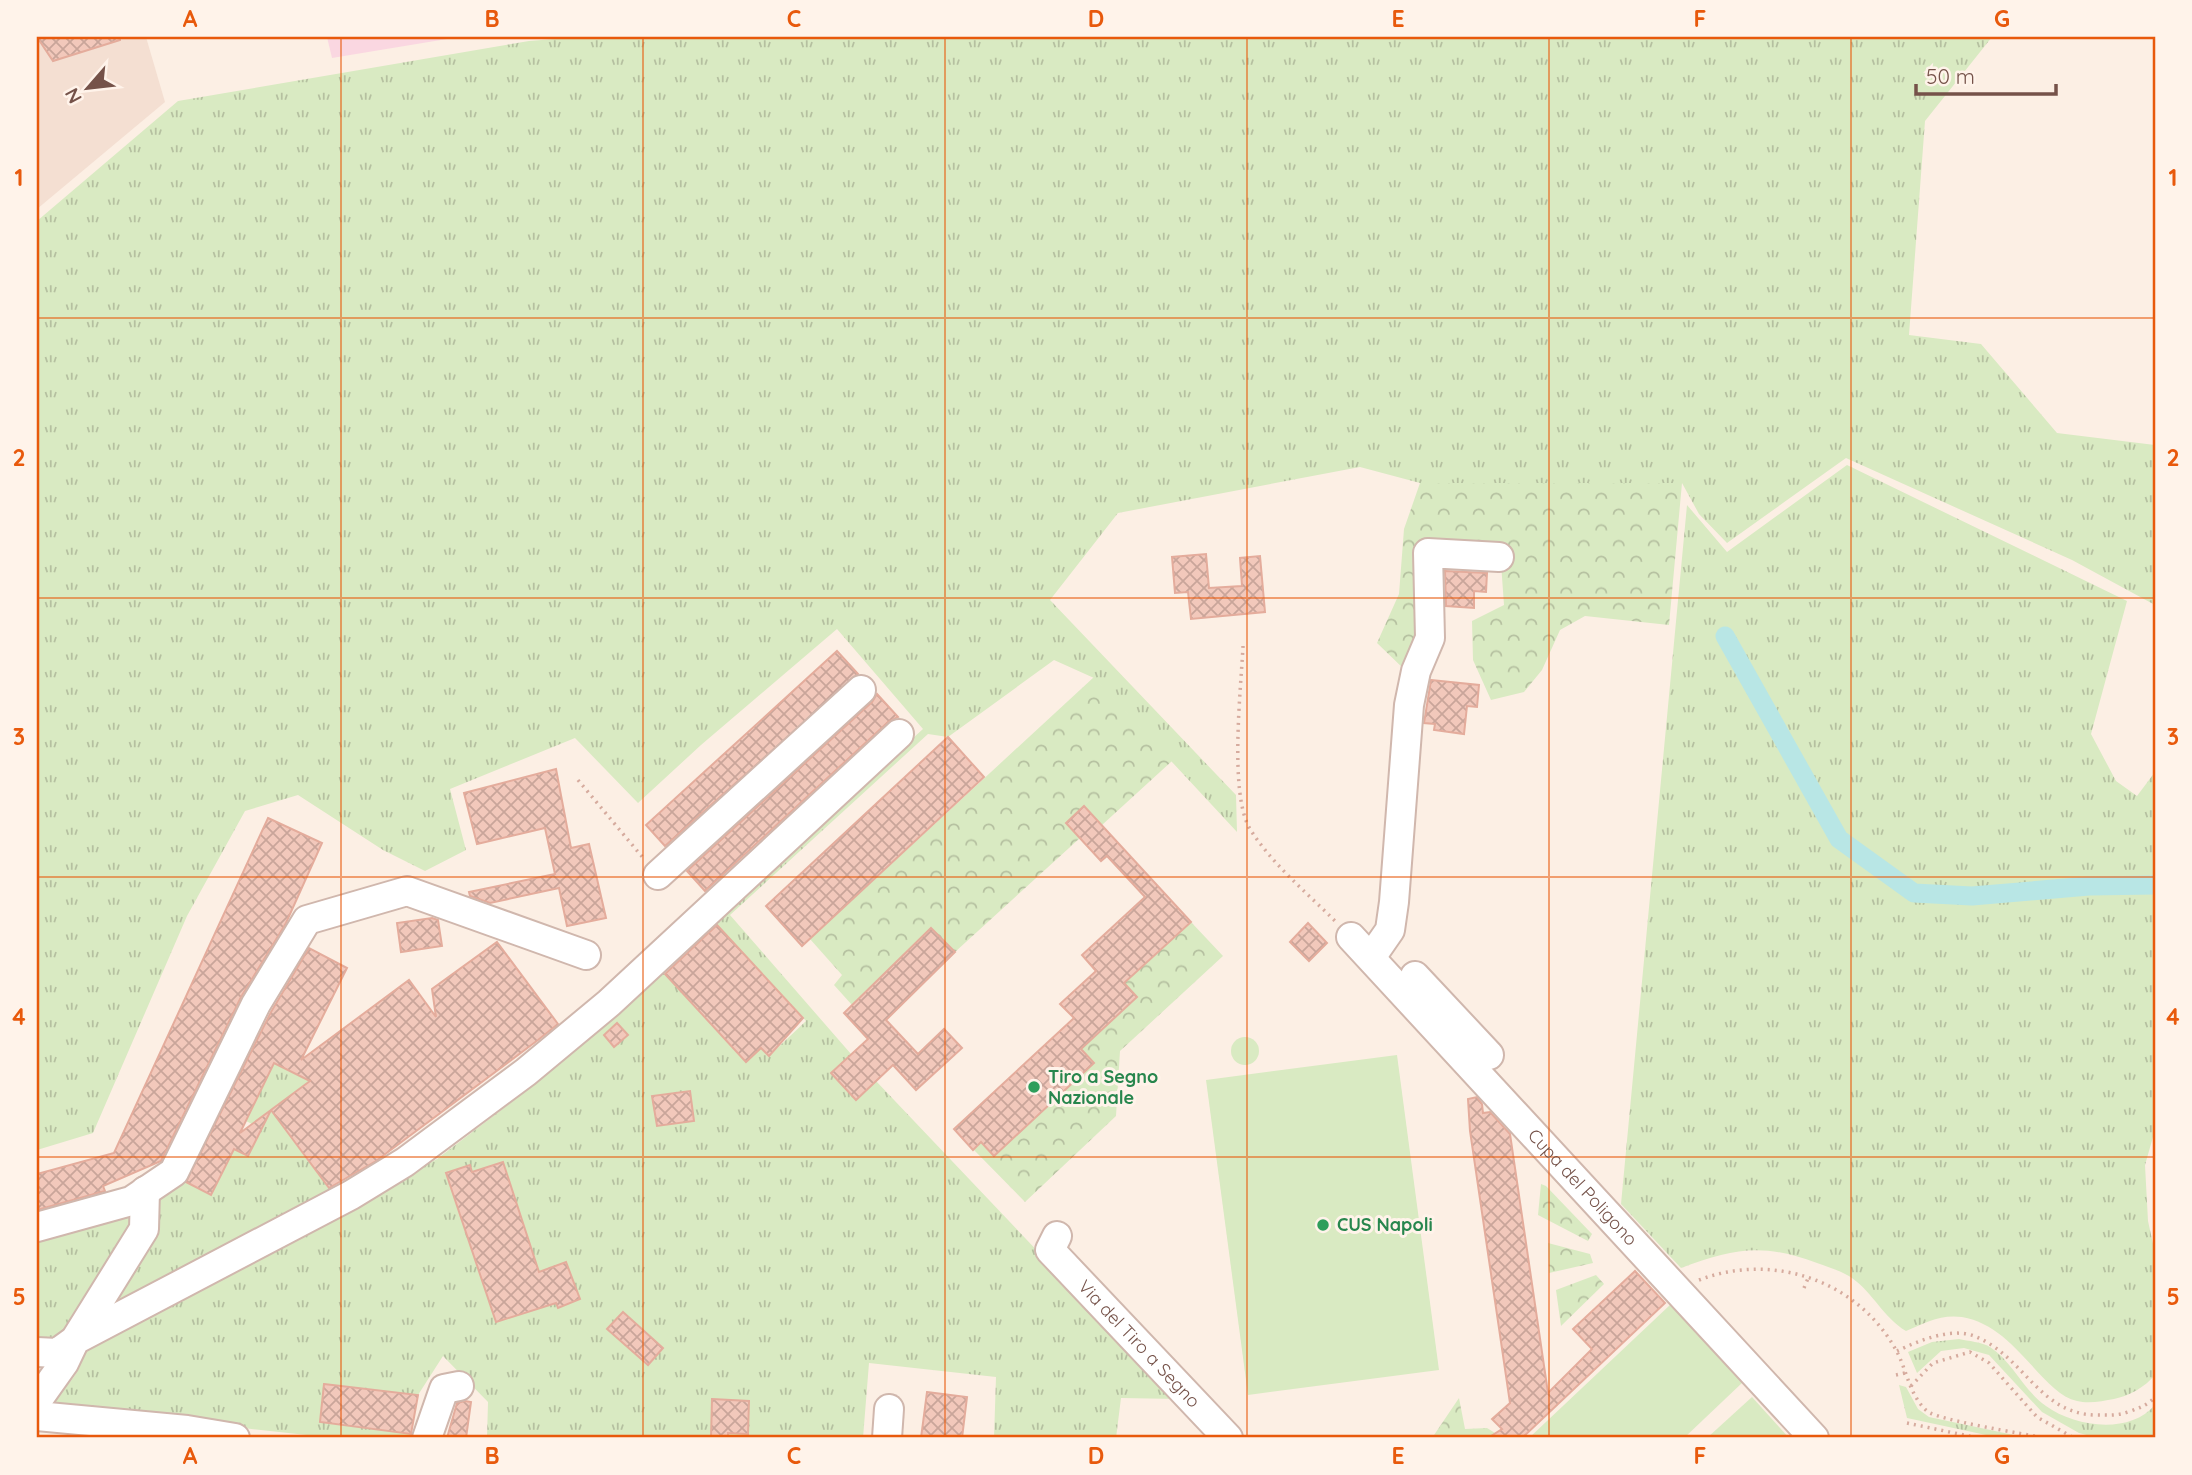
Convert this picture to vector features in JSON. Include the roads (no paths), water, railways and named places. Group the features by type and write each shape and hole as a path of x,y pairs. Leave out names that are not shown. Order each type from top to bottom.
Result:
{"street":[{"path":"1489,1055 1393,953 1390,930 1409,705 1416,671 1430,638 1428,552 1499,557"},
{"path":"658,875 861,690"},
{"path":"37,1352 57,1353 75,1340 351,1195 427,1146 526,1072 609,1003 899,734"},
{"path":"37,1227 131,1201 174,1172 256,1004 307,920 407,891 586,954"},
{"path":"1372,956 1390,930"},
{"name":"Cupa del Poligono","path":"1351,937 1372,956 1814,1438"},
{"path":"145,1191 144,1229 75,1340 43,1413 186,1434 235,1438"},
{"name":"Via del Tiro a Segno","path":"1054,1243 1228,1438"},
{"path":"427,1438 444,1389 459,1386"},
{"path":"887,1438 889,1409"}],"waterway":[{"path":"1725,636 1839,839 1914,893 1972,896 2089,886 2155,885"}],"place":[{"name":"Tiro a Segno Nazionale","path":"1034,1087"},
{"name":"CUS Napoli","path":"1323,1225"}]}
